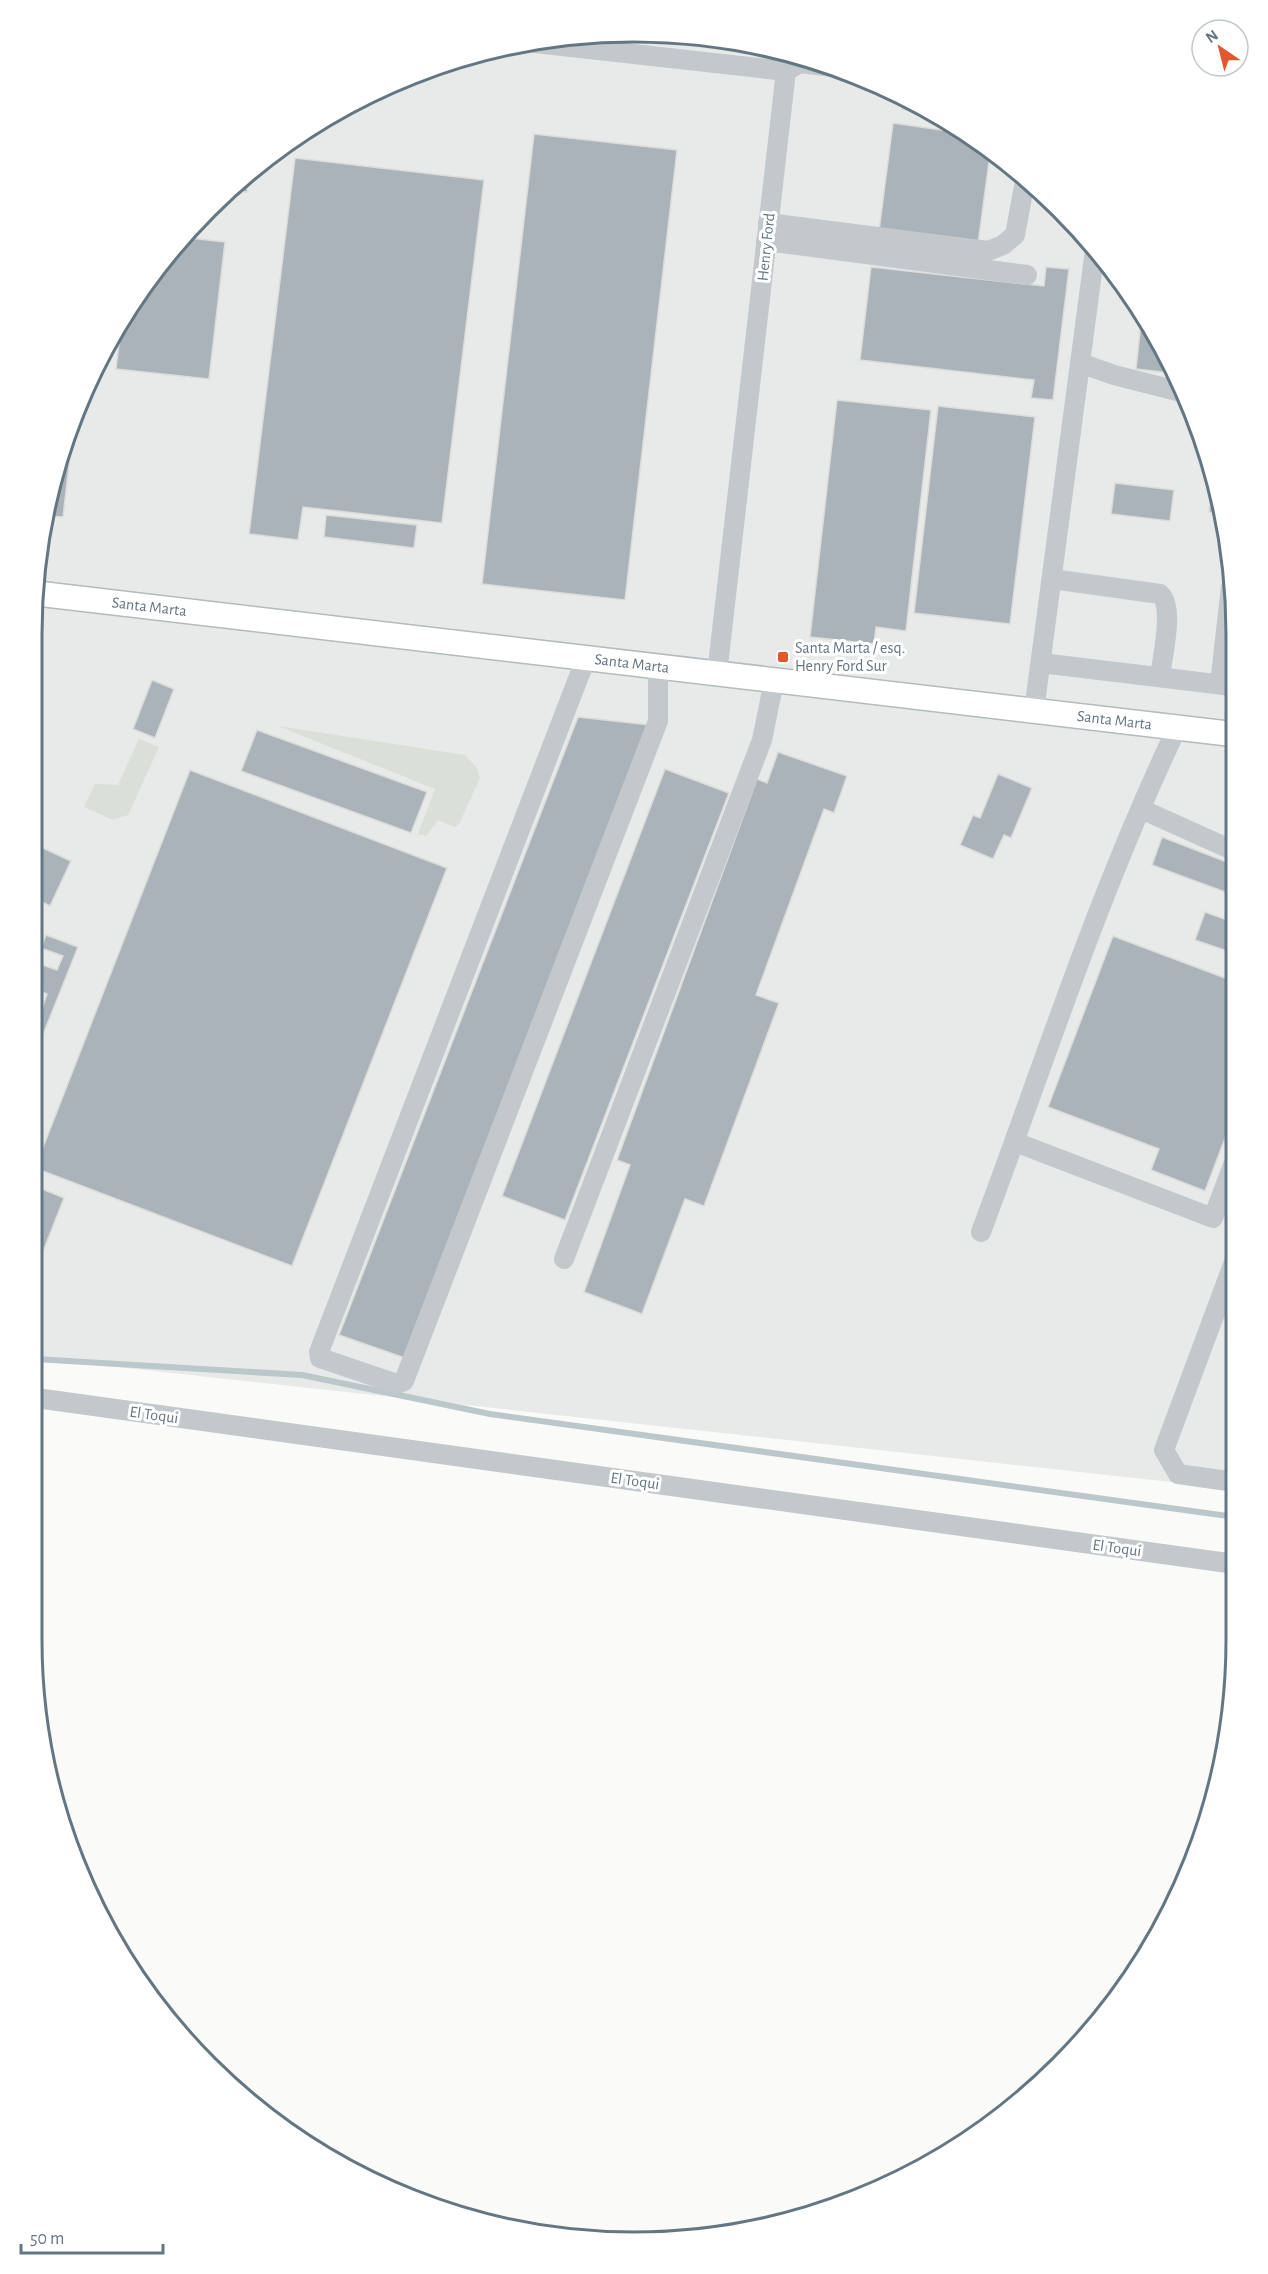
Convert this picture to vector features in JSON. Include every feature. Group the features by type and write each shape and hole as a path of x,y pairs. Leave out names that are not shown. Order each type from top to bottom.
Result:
{"main road":[{"name":"Santa Marta","path":"43,593 1226,733"}],"street":[{"path":"576,45 793,64"},
{"name":"Henry Ford","path":"717,674 767,232 795,64"},
{"path":"767,232 988,251 1003,245 1015,235 1024,189"},
{"path":"767,232 1027,275"},
{"path":"1034,711 1093,261"},
{"path":"1080,363 1114,375 1173,390"},
{"path":"1052,579 1155,592 1165,598 1168,610 1160,677"},
{"path":"586,658 319,1352 320,1358 397,1384 404,1381 658,721 658,667"},
{"path":"1041,663 1226,685"},
{"path":"564,1259 762,740 774,681"},
{"path":"981,1232 1070,987 1141,809 1177,728"},
{"path":"1141,809 1226,847"},
{"path":"1015,1142 1213,1218 1226,1184"},
{"path":"1226,1283 1164,1450 1178,1474 1226,1481"},
{"name":"El Toqui","path":"42,1399 1226,1563"}],"shaded area":[{"path":"634,42 673,43 749,53 824,73 861,87 930,121 963,142 994,164 1053,215 1104,274 1126,305 1165,372 1195,444 1215,519 1225,595 1226,1488 42,1359 42,634 43,595 53,519 73,444 87,407 121,338 142,305 164,274 215,215 274,164 305,142 338,121 407,87 444,73 519,53 595,43"},
{"path":"278,726 465,755 476,767 480,778 459,824 455,827 438,820 426,836 418,834 435,789"},
{"path":"139,739 159,747 128,815 113,820 84,807 95,784 118,785"}],"building":[{"path":"893,123 945,131 989,161 978,244 879,231"},
{"path":"534,134 677,150 625,600 482,584"},
{"path":"295,158 484,180 442,523 303,507 298,540 249,534"},
{"path":"194,238 225,242 209,379 116,369 121,338 164,274 189,244"},
{"path":"871,267 1044,286 1046,267 1069,269 1053,400 1031,398 1034,380 860,360"},
{"path":"1140,328 1165,372 1136,369"},
{"path":"837,400 931,410 906,631 876,627 874,644 810,637"},
{"path":"938,406 1035,417 1010,624 914,613"},
{"path":"71,452 63,517 54,516"},
{"path":"1115,483 1174,490 1170,521 1111,514"},
{"path":"1210,499 1213,512 1209,512"},
{"path":"326,515 417,525 414,548 324,537"},
{"path":"152,680 174,689 155,738 133,729"},
{"path":"578,717 650,725 405,1358 339,1335"},
{"path":"257,730 427,792 411,833 241,771"},
{"path":"778,752 847,776 834,813 824,809 756,995 779,1003 704,1206 685,1199 642,1314 584,1292 630,1165 617,1160 757,779 767,783"},
{"path":"665,769 729,793 565,1220 502,1196"},
{"path":"190,770 447,868 292,1266 42,1171 42,1150"},
{"path":"998,774 1032,788 1011,838 1004,835 993,859 960,845 973,815 980,818"},
{"path":"1162,837 1226,862 1226,892 1152,865"},
{"path":"42,848 71,861 50,906 42,902"},
{"path":"1205,912 1226,920 1226,951 1195,940"},
{"path":"46,935 78,947 42,1037 42,1009 47,994 42,992 42,965 57,970 63,956 42,948"},
{"path":"1113,936 1226,978 1226,1136 1205,1191 1151,1170 1159,1149 1048,1107"},
{"path":"42,1189 64,1198 42,1254"}],"waterway":[{"path":"42,1359 302,1375 490,1414 1226,1516"}],"place":[{"name":"Santa Marta / esq. Henry Ford Sur","path":"783,657"}]}
